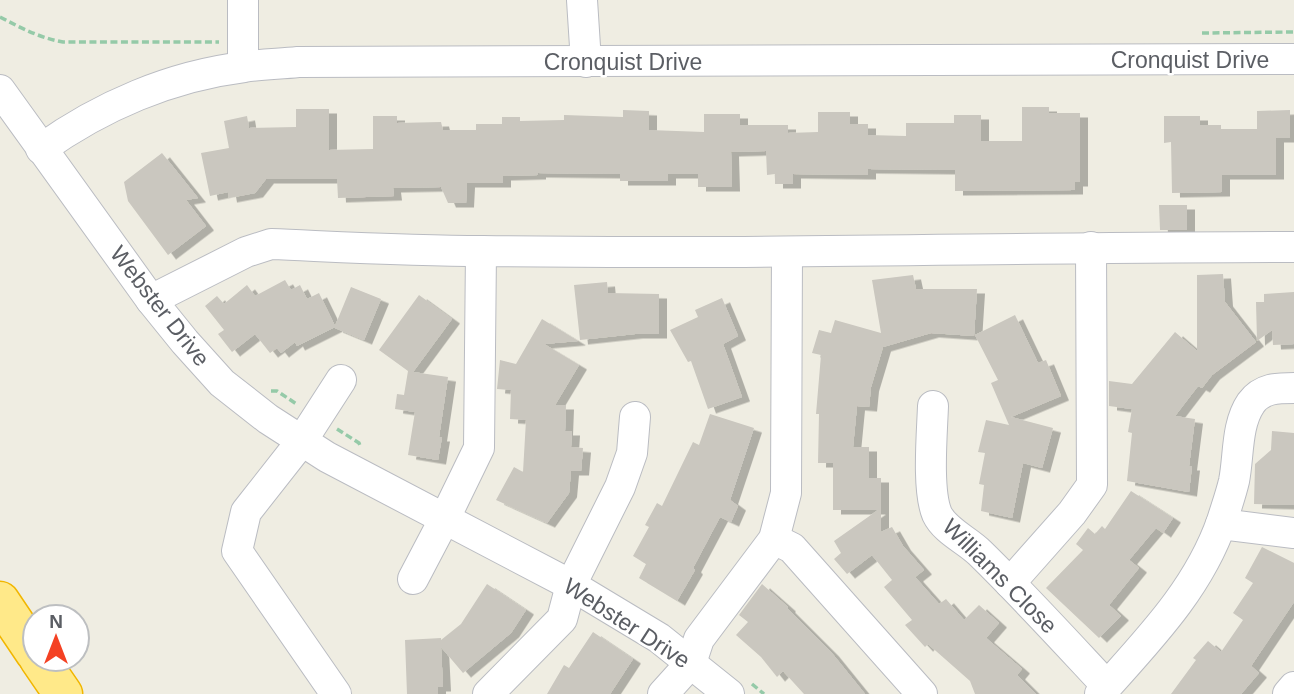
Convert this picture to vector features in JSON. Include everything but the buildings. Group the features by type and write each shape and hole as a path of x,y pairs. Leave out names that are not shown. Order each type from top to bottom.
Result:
{"highway":[{"path":"0,601 21,632"},
{"path":"49,673 63,694"}],"street":[{"path":"243,0 243,67"},
{"path":"582,0 586,62"},
{"name":"Cronquist Drive","path":"41,149 75,125 132,98 190,78 243,67 298,62 1294,59"},
{"path":"0,90 41,149"},
{"name":"Webster Drive","path":"41,149 151,300 222,383 301,442 571,585 659,638 729,694"},
{"path":"151,300 246,252 271,244 481,251 787,252 1294,247"},
{"path":"1010,583 1072,513 1092,485 1091,247"},
{"path":"413,579 479,448 481,251"},
{"path":"663,694 691,663 699,639 774,539 786,493 787,252"},
{"path":"336,694 237,551 246,512 301,442 341,380"},
{"path":"1103,690 1148,641 1197,575 1221,524 1234,483 1241,428 1252,403 1264,392 1272,389 1294,388"},
{"name":"Williams Close","path":"933,406 933,494 937,512 946,526 977,550 1031,603 1103,690"},
{"path":"488,694 562,619 571,585 620,487 632,453 635,417"},
{"path":"1221,524 1294,533"},
{"path":"774,539 792,548 922,694"},
{"path":"1288,694 1294,687"}]}
